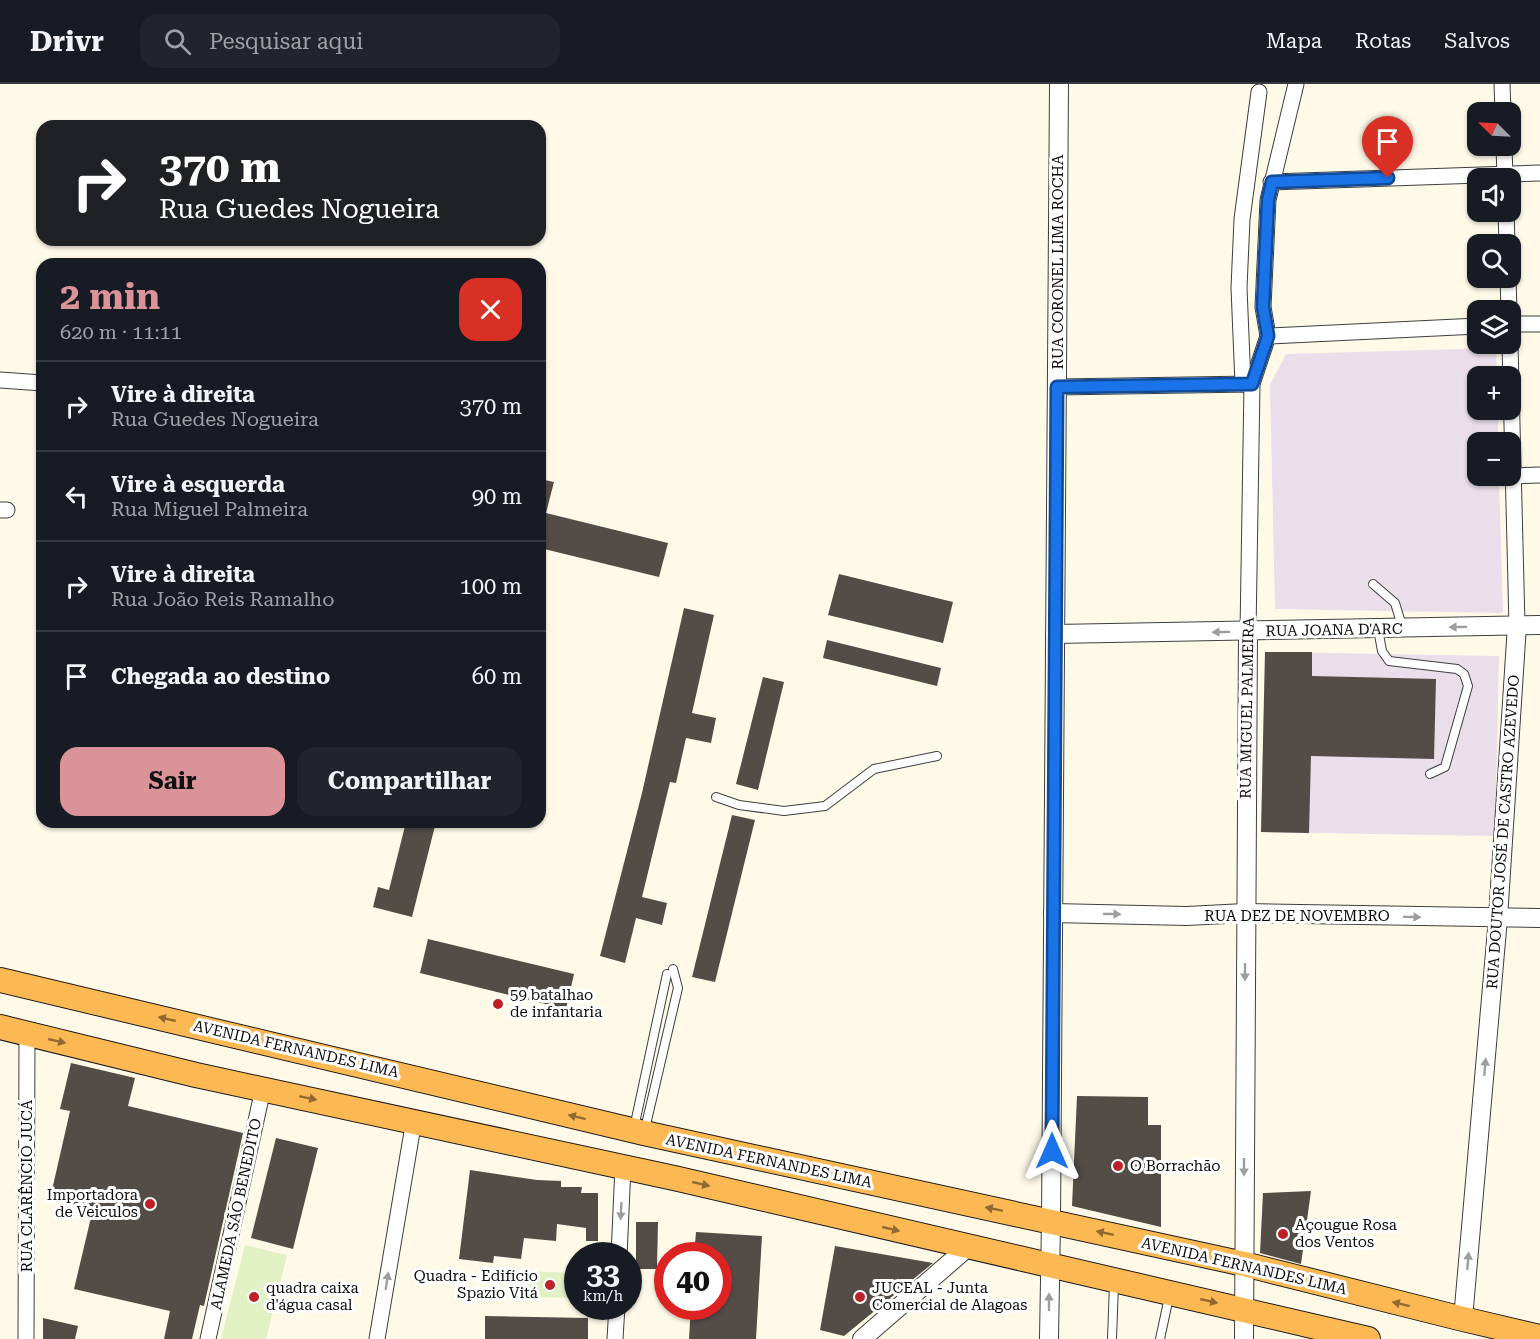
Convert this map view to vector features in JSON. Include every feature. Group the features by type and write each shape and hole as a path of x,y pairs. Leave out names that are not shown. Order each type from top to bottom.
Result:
{"highway":[{"name":"AVENIDA FERNANDES LIMA","path":"0,980 639,1132 1244,1264 1540,1337"},
{"path":"0,1027 263,1089 623,1166 1368,1339"},
{"path":"592,1160 615,1150 639,1132 654,1156 674,1178"}],"street":[{"name":"RUA CORONEL LIMA ROCHA","path":"1049,1339 1049,1265 1052,1222 1059,84"},
{"name":"RUA MIGUEL PALMEIRA","path":"1248,384 1268,336 1263,307 1268,200 1296,84"},
{"path":"1503,84 1503,102"},
{"name":"RUA MIGUEL PALMEIRA","path":"1244,1339 1248,384 1239,288 1242,219 1259,92"},
{"path":"1521,175 1540,173"},
{"path":"1272,182 1467,177"},
{"path":"1521,324 1540,324"},
{"path":"1268,336 1467,327"},
{"name":"RUA DOUTOR JOSÉ DE CASTRO AZEVEDO","path":"1510,354 1513,432"},
{"path":"0,380 36,383"},
{"path":"1057,387 1248,384"},
{"path":"1521,476 1540,475"},
{"name":"RUA DOUTOR JOSÉ DE CASTRO AZEVEDO","path":"1463,1319 1498,918 1517,625 1514,486"},
{"name":"RUA JOANA D'ARC","path":"1055,634 1540,625"},
{"name":"RUA DEZ DE NOVEMBRO","path":"1053,913 1187,916 1245,913 1540,918"},
{"name":"RUA CLARÊNCIO JUCÁ","path":"26,1339 27,1034"},
{"name":"ALAMEDA SÃO BENEDITO","path":"208,1339 263,1089"},
{"path":"377,1339 414,1120"},
{"path":"620,1242 623,1166"},
{"path":"862,1339 968,1247"},
{"path":"615,1339 616,1320"}],"lane":[{"path":"1373,584 1395,603 1402,628"},
{"path":"1378,629 1382,651 1389,661 1457,669 1464,674 1468,686 1445,767 1430,774"},
{"path":"716,797 739,805 784,811 825,806 874,769 937,756"},
{"path":"670,972 678,988 639,1132 670,972"},
{"path":"1112,1339 1114,1280"},
{"path":"1160,1339 1170,1292"}],"shaded area":[{"path":"1467,349 1467,354 1496,354 1497,366 1467,366 1467,420 1498,420 1498,432 1467,432 1467,486 1499,486 1503,613 1275,609 1270,385 1286,354"},
{"path":"1265,652 1499,656 1495,836 1261,832"}],"green space":[{"name":"quadra caixa d'água casal","path":"245,1245 287,1255 266,1339 221,1339"},
{"name":"Quadra - Edifício Spazio Vitá","path":"527,1271 564,1273 564,1298 528,1297"}],"building":[{"path":"546,480 554,482 546,513"},
{"path":"546,513 668,543 659,577 546,549"},
{"path":"839,574 953,602 943,643 828,615"},
{"path":"684,608 714,615 692,713 716,718 711,743 686,738 676,783 670,782 642,897 667,903 662,925 636,918 625,963 600,956 642,793"},
{"path":"827,640 941,668 937,686 823,658"},
{"path":"1265,652 1312,652 1312,676 1436,679 1434,759 1311,756 1309,833 1261,832"},
{"path":"763,677 784,682 758,790 736,784"},
{"path":"732,815 755,820 715,982 692,977"},
{"path":"404,828 434,828 412,917 373,907 378,887 389,890"},
{"path":"428,939 574,974 566,1009 420,973"},
{"name":"Importadora de Veiculos","path":"71,1063 135,1078 128,1106 243,1133 204,1306 200,1305 192,1339 164,1339 170,1311 74,1289 93,1209 50,1199 70,1111 60,1109"},
{"name":"O Borrachão","path":"1077,1096 1148,1097 1148,1125 1161,1125 1161,1227 1072,1206"},
{"path":"276,1138 318,1148 293,1249 251,1238"},
{"path":"470,1170 537,1180 561,1181 561,1187 582,1187 581,1193 598,1193 598,1241 586,1241 586,1228 557,1224 556,1241 524,1238 521,1259 494,1256 493,1263 459,1259"},
{"name":"Açougue Rosa dos Ventos","path":"1311,1191 1301,1264 1260,1253 1263,1193"},
{"path":"636,1222 658,1222 658,1242 654,1242 654,1269 642,1269 642,1242 636,1242"},
{"path":"696,1232 762,1236 756,1339 689,1339 690,1320 732,1320 732,1242 695,1242"},
{"name":"JUCEAL - Junta Comercial de Alagoas","path":"835,1246 933,1263 844,1336 820,1330"},
{"path":"485,1316 588,1320 588,1339 485,1339"},
{"path":"43,1318 78,1326 75,1339 43,1339"}],"place":[{"name":"59 batalhao de infantaria","path":"498,1004"},
{"name":"O Borrachão","path":"1118,1166"},
{"name":"Importadora de Veiculos","path":"150,1204"},
{"name":"Açougue Rosa dos Ventos","path":"1283,1234"},
{"name":"Quadra - Edifício Spazio Vitá","path":"550,1285"},
{"name":"quadra caixa d'água casal","path":"254,1297"},
{"name":"JUCEAL - Junta Comercial de Alagoas","path":"860,1297"}],"route":[{"path":"1052,1151 1057,387 1252,384 1268,336 1263,307 1268,200 1272,182 1388,178"}]}
